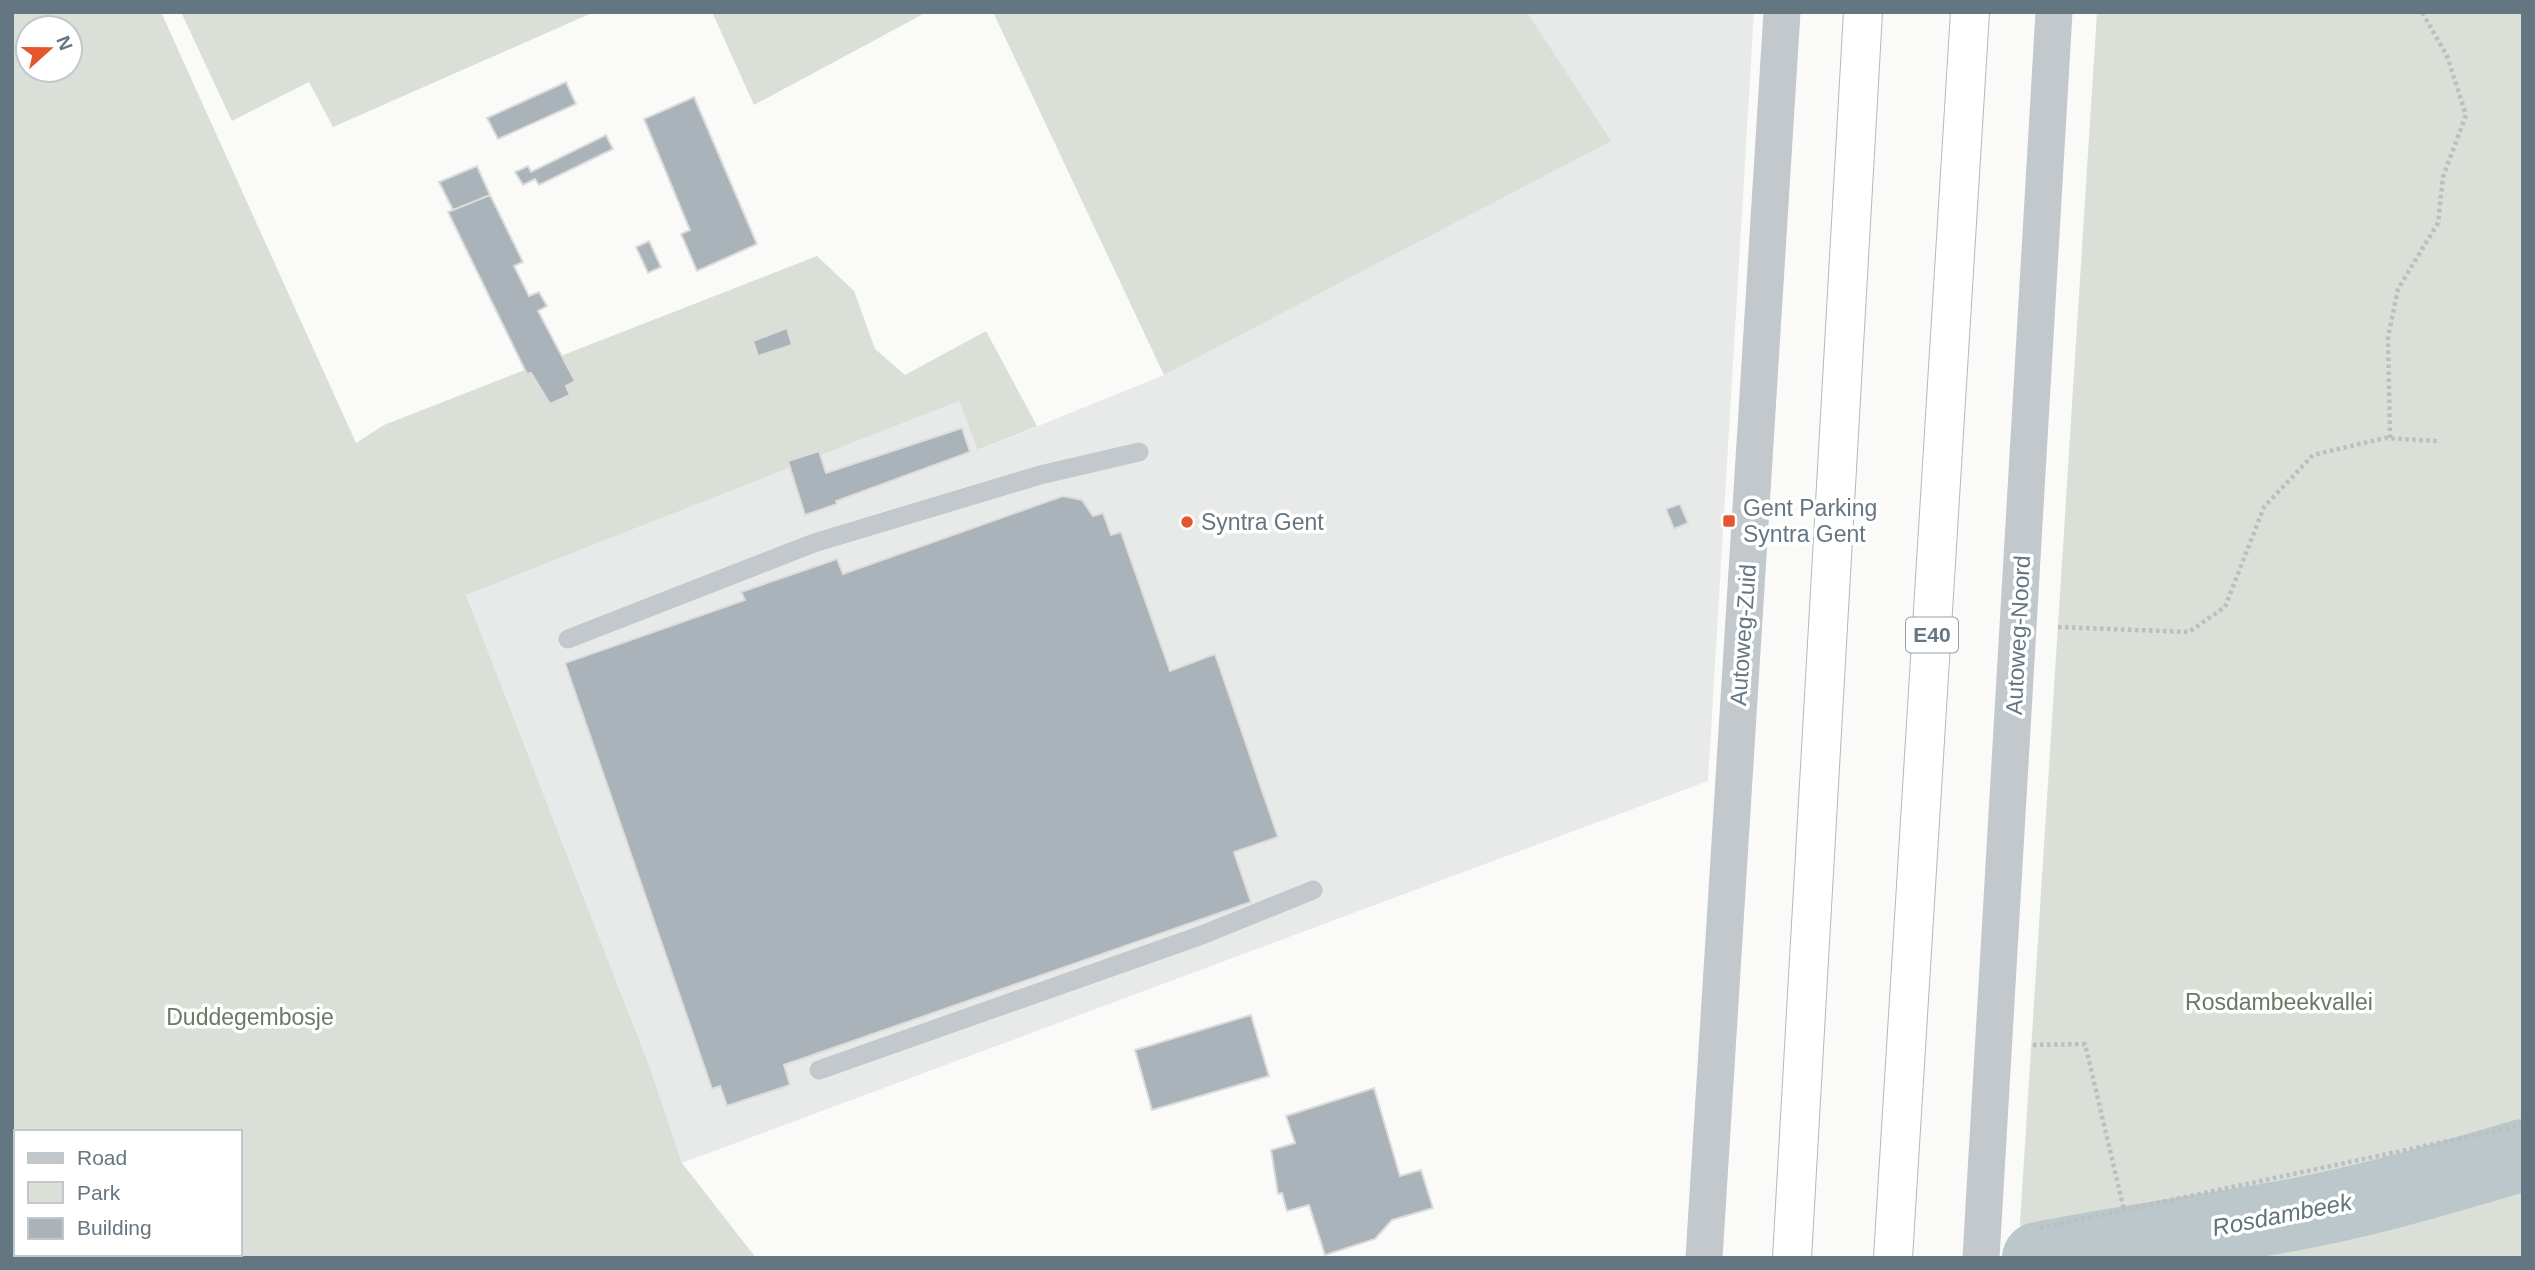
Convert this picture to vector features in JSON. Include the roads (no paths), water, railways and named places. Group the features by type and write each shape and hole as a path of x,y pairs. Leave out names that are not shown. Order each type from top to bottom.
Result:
{"highway":[{"path":"1792,1258 1863,12"},
{"name":"E40","path":"1893,1258 1970,12"}],"street":[{"name":"Autoweg-Zuid","path":"1704,1258 1782,12"},
{"name":"Autoweg-Noord","path":"1981,1258 2054,12"}],"lane":[{"path":"568,639 814,543 1040,475 1139,452"},
{"path":"819,1070 1202,935 1313,890"}],"waterway":[{"name":"Rosdambeek","path":"2038,1258 2333,1207 2523,1155"}],"place":[{"name":"Gent Parking Syntra Gent","path":"1729,521"},
{"name":"Syntra Gent","path":"1187,522"}],"park label":[{"name":"Rosdambeekvallei","path":"2279,1002"},
{"name":"Duddegembosje","path":"250,1017"}]}
